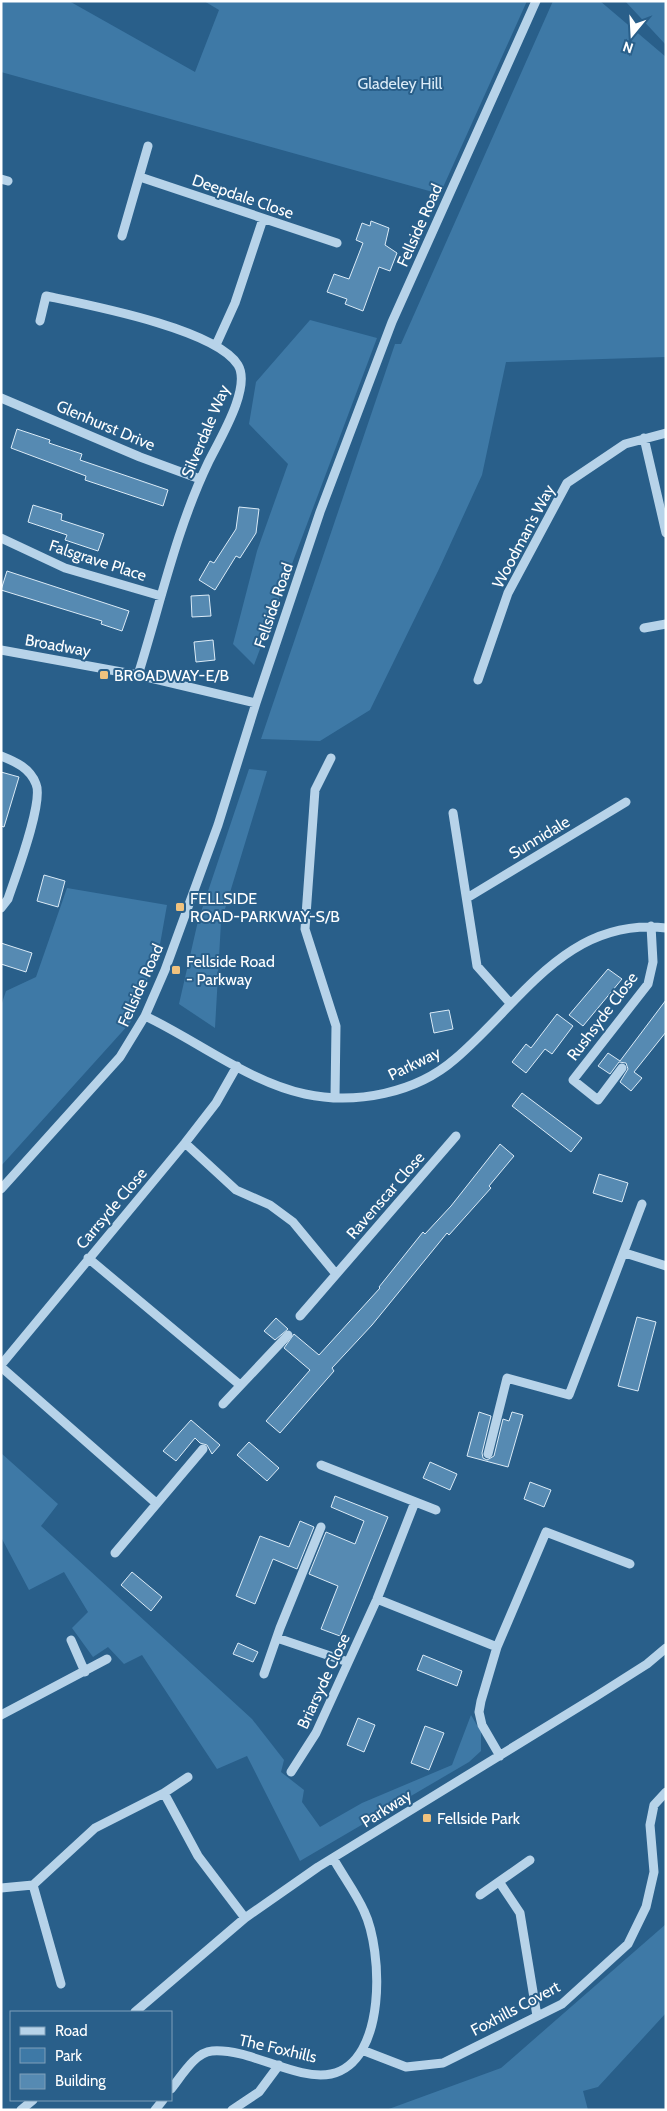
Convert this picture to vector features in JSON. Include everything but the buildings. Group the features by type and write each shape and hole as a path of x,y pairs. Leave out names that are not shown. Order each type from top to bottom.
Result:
{"street":[{"name":"Fellside Road","path":"1,1190 120,1057 145,1016 165,970 218,825 320,512 392,322 536,1"},
{"path":"122,236 148,146"},
{"name":"Deepdale Close","path":"140,177 336,243"},
{"path":"216,344 234,303 263,219"},
{"name":"Silverdale Way","path":"40,321 46,296 135,316 216,344 230,355 240,367 242,382 239,398 200,479 161,596 138,675"},
{"name":"Glenhurst Drive","path":"1,398 140,457 200,479"},
{"name":"Woodman's Way","path":"478,680 508,593 567,484 625,444 666,433"},
{"path":"644,438 666,533"},
{"name":"Falsgrave Place","path":"1,538 65,568 161,596"},
{"path":"644,628 666,624"},
{"name":"Broadway","path":"1,650 138,675 256,704"},
{"path":"1,756 22,763 37,784 38,803 8,900 1,908"},
{"path":"331,758 315,790 305,929 336,1026 335,1097"},
{"name":"Sunnidale","path":"467,898 626,802"},
{"path":"453,814 477,966 510,1003"},
{"name":"Parkway","path":"145,1016 237,1066 269,1081 304,1094 335,1097 382,1094 412,1085 454,1060 543,970 585,942 606,934 651,926 666,928"},
{"name":"Rushsyde Close","path":"622,1068 598,1100 573,1080 648,984 653,962 651,926"},
{"name":"Carrsyde Close","path":"156,1503 1,1366 88,1258 185,1143 216,1103 237,1066"},
{"name":"Ravenscar Close","path":"300,1316 456,1136"},
{"path":"185,1143 236,1190 270,1205 293,1222 336,1274"},
{"path":"488,1454 507,1378 569,1395 642,1204"},
{"path":"625,1252 666,1266"},
{"path":"88,1258 240,1385"},
{"path":"223,1404 288,1335"},
{"path":"115,1554 202,1449"},
{"path":"322,1465 436,1510"},
{"name":"Briarsyde Close","path":"291,1772 316,1733 377,1599 415,1502"},
{"path":"264,1674 321,1527"},
{"path":"500,1756 482,1725 479,1712 497,1647 546,1532 630,1564"},
{"path":"377,1599 497,1647"},
{"path":"277,1638 348,1662"},
{"path":"71,1640 85,1672"},
{"name":"Parkway","path":"136,2011 245,1918 333,1858 648,1664 666,1648"},
{"path":"1,1715 107,1659"},
{"path":"1,1888 33,1885 95,1828 164,1793 188,1777"},
{"name":"Foxhills Covert","path":"362,2050 406,2067 443,2063 562,2004 628,1944 646,1907 654,1872 650,1825 654,1805 666,1792"},
{"path":"164,1793 198,1856 245,1918"},
{"name":"The Foxhills","path":"172,2089 196,2059 210,2051 234,2052 308,2073 330,2074 347,2068 362,2050 370,2031 376,2002 374,1948 365,1912 333,1858"},
{"path":"480,1895 500,1883 530,1860"},
{"path":"500,1883 520,1913 538,2016"},
{"path":"33,1885 62,1984"},
{"path":"232,2110 259,2092 278,2065"},
{"path":"21,2110 33,2101"}],"green space":[{"name":"Gladeley Hill","path":"1,1 69,1 195,72 219,10 204,1 527,1 440,194 1,72"},
{"path":"553,1 600,1 666,57 666,357 506,362 482,475 439,569 370,710 320,741 261,739 395,344 401,344"},
{"path":"625,1 666,1 666,45"},
{"path":"310,320 377,338 254,665 233,644 257,551 288,464 249,424 256,382"},
{"path":"249,769 267,771 221,922 215,1028 179,1004 198,921"},
{"path":"67,888 167,905 159,950 130,1023 1,1166 1,1006 6,991 36,977"},
{"path":"1,1453 58,1504 41,1526 252,1719 284,1760 281,1772 304,1790 302,1802 320,1827 362,1803 452,1765 471,1715 481,1732 481,1751 469,1762 300,1861 247,1756 217,1769 142,1655 124,1664 108,1647 93,1657 72,1628 88,1612 64,1572 29,1590 1,1537"},
{"path":"666,1924 666,2013 598,2087 583,2091 588,2110 386,2110 501,2068"}],"place":[{"name":"BROADWAY-E/B","path":"104,675"},
{"name":"FELLSIDE ROAD-PARKWAY-S/B","path":"180,907"},
{"name":"Fellside Road - Parkway","path":"176,970"},
{"name":"Fellside Park","path":"427,1818"}]}
